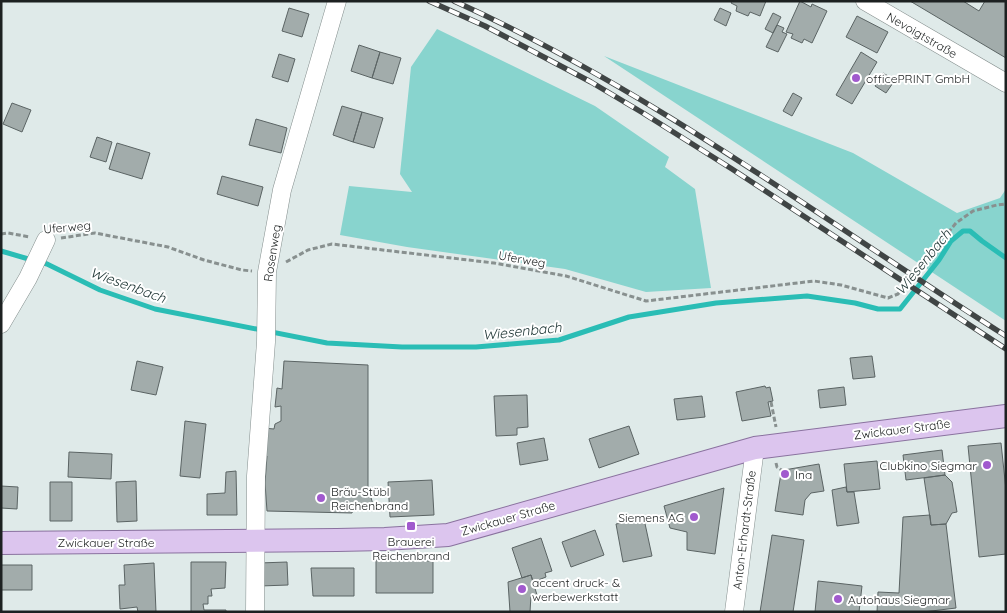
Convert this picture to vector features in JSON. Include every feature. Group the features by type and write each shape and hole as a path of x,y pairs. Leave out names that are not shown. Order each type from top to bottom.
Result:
{"main road":[{"name":"Zwickauer Straße","path":"1,542 255,542 385,539 448,535 755,448 1006,416"}],"street":[{"name":"Rosenweg","path":"255,612 256,476 266,342 267,272 282,190 337,1"},
{"name":"Nevoigtstraße","path":"865,1 1006,83"},
{"path":"1,324 28,278 44,244"},
{"name":"Anton-Erhardt-Straße","path":"734,612 755,448"}],"path":[{"name":"Uferweg","path":"1,234 8,233 44,244 95,233 168,247 204,260 242,270 267,272 308,250 332,244 494,263 566,276 646,300 814,281 841,285 888,298 898,294 956,224 973,211 1006,204"},
{"path":"771,402 772,407"},
{"path":"777,467 782,471"}],"shaded area":[{"path":"437,29 595,106 669,157 665,167 695,189 711,288 646,292 565,269 407,247 340,235 349,186 412,192 400,174 411,67"},
{"path":"604,56 853,153 957,213 1000,198 1006,189 1006,321"}],"building":[{"path":"732,1 766,1 760,16 750,12 748,16 736,11 737,6 731,3"},
{"path":"800,1 811,7 812,4 827,11 812,43 804,39 802,43 791,38 793,34 786,32"},
{"path":"910,1 963,1 979,11 985,1 1006,1 1006,58"},
{"path":"289,8 309,14 302,37 282,31"},
{"path":"720,8 731,13 726,26 714,20"},
{"path":"773,13 781,17 773,33 765,29"},
{"path":"857,16 888,32 877,53 846,37"},
{"path":"777,25 784,28 782,32 787,34 778,52 766,47"},
{"path":"359,45 380,52 372,78 351,71"},
{"path":"380,52 401,58 393,84 372,78"},
{"name":"officePRINT GmbH","path":"861,52 877,62 852,104 836,95"},
{"path":"279,54 295,59 288,82 272,77"},
{"path":"883,73 895,80 886,93 875,86"},
{"path":"793,93 802,98 792,116 783,111"},
{"path":"12,103 31,110 22,132 3,124"},
{"path":"342,106 362,112 353,142 333,135"},
{"path":"362,112 383,118 374,148 353,142"},
{"path":"256,119 287,128 281,153 249,145"},
{"path":"97,137 112,142 106,162 90,157"},
{"path":"117,143 150,153 142,179 109,169"},
{"path":"222,176 263,187 258,206 217,194"},
{"path":"872,356 875,377 853,379 850,358"},
{"path":"137,361 163,367 156,395 131,390"},
{"path":"284,361 368,365 368,487 374,508 353,509 352,513 267,511 265,483 267,456 260,456 263,428 274,429 275,424 281,421 281,406 275,407 277,388 282,389"},
{"path":"765,386 766,388 770,387 773,401 768,402 771,416 742,421 736,392"},
{"path":"844,387 846,405 820,408 818,390"},
{"path":"527,395 528,427 517,428 517,435 496,436 494,396"},
{"path":"702,396 705,417 677,420 674,399"},
{"path":"185,421 206,424 200,478 180,476"},
{"path":"629,426 639,454 599,468 589,439"},
{"path":"544,438 548,460 520,465 517,443"},
{"path":"1001,443 1006,490 1006,554 979,557 968,446"},
{"path":"942,450 945,475 906,480 903,455"},
{"path":"69,452 112,454 111,479 68,477"},
{"path":"877,461 880,489 847,492 844,464"},
{"path":"819,464 824,491 811,493 805,500 803,515 775,511 781,473 784,470"},
{"path":"236,471 237,515 207,515 207,494 225,493 226,472"},
{"path":"945,475 952,482 957,512 952,513 946,524 931,525 924,478"},
{"path":"432,480 434,515 390,517 388,482"},
{"path":"136,481 137,521 117,522 116,482"},
{"path":"50,482 72,482 72,521 50,521"},
{"path":"1,486 18,487 17,509 1,508"},
{"path":"846,487 847,492 854,492 859,523 837,526 832,490"},
{"name":"Siemens AG","path":"724,488 715,554 687,550 687,532 670,528 664,506"},
{"path":"930,515 931,525 946,524 956,608 923,612 877,612 878,592 899,593 903,517"},
{"path":"644,519 652,556 623,562 616,524"},
{"path":"595,530 604,555 571,567 562,542"},
{"path":"772,535 804,540 793,612 760,612"},
{"path":"541,538 552,571 545,573 546,577 533,582 531,575 522,578 512,548"},
{"path":"376,560 433,561 433,593 376,593"},
{"path":"191,562 226,562 225,588 211,589 212,596 208,596 208,604 203,604 204,610 226,610 226,612 191,612"},
{"path":"287,562 288,585 260,586 259,563"},
{"path":"154,563 156,612 138,612 137,607 120,609 119,585 125,585 124,565"},
{"path":"1,565 32,565 32,590 1,590"},
{"path":"311,568 354,568 354,596 313,596"},
{"name":"accent druck- & werbewerkstatt","path":"531,575 537,595 531,595 530,612 510,612 508,582"},
{"name":"Autohaus Siegmar","path":"818,581 862,586 859,612 815,612"}],"waterway":[{"name":"Wiesenbach","path":"40,262 100,290 155,309 327,343 402,347 476,347 559,340 629,317 716,303 807,296 855,303 878,309 900,309 939,260 951,241 963,231 970,231 1006,258"},
{"name":"Wiesenbach","path":"1,251 32,260"}],"railway":[{"path":"429,1 485,26 591,82 643,113 732,169 1006,349"},
{"path":"454,1 527,36 667,116 1006,336"}],"place":[{"name":"officePRINT GmbH","path":"856,78"},
{"name":"Clubkino Siegmar","path":"987,465"},
{"name":"Ina","path":"785,474"},
{"name":"Bräu-Stübl Reichenbrand","path":"321,498"},
{"name":"Siemens AG","path":"694,517"},
{"name":"Brauerei Reichenbrand","path":"411,526"},
{"name":"accent druck- & werbewerkstatt","path":"522,589"},
{"name":"Autohaus Siegmar","path":"838,599"}]}
